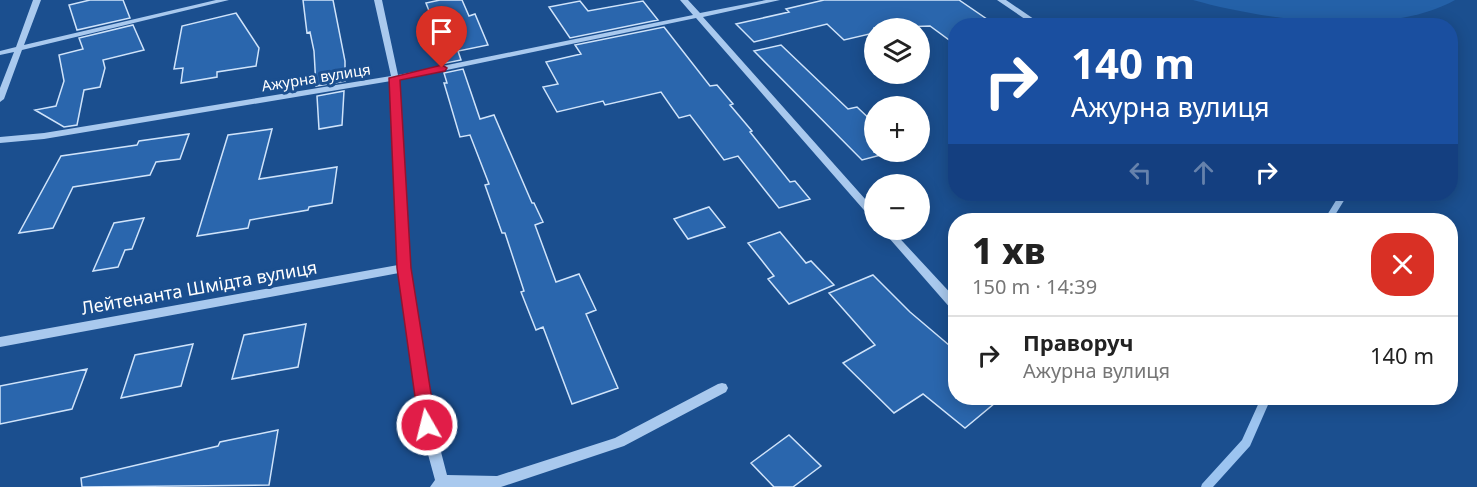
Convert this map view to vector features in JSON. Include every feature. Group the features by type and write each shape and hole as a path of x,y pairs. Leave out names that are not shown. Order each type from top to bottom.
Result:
{"street":[{"path":"0,99 37,0"},
{"path":"0,53 225,0"},
{"path":"378,0 395,78 404,268 427,425 439,484 497,482 619,442 722,388"},
{"path":"684,0 864,204"},
{"name":"Ажурна вулиця","path":"0,140 44,136 395,78 776,0"},
{"path":"1001,0 1029,18"},
{"path":"896,240 948,298"},
{"name":"Лейтенанта Шмідта вулиця","path":"0,342 404,268"}],"shaded area":[{"path":"1193,0 1455,0 1427,12 1400,18 1282,18"}],"building":[{"path":"90,0 123,0 130,18 77,30 69,5"},
{"path":"303,0 333,0 345,61 345,81 316,86 314,51 310,32 307,33"},
{"path":"440,0 462,0 469,16 475,14 488,45 458,51 461,60 441,64 433,43 441,42 426,3"},
{"path":"824,0 959,0 985,18 948,18 948,39 930,26 930,18 864,18 864,35 844,40 827,24 754,42 736,24 789,12 786,9"},
{"path":"580,1 588,11 643,1 658,20 570,38 549,7"},
{"path":"236,13 259,48 256,66 217,72 217,77 181,83 183,68 174,69 182,26"},
{"path":"133,25 144,50 103,60 105,68 100,87 84,90 77,125 64,127 35,110 56,106 64,81 59,55 83,49 79,38"},
{"path":"664,27 710,86 717,85 733,104 730,105 790,182 795,181 810,199 779,208 738,156 724,160 690,115 679,118 661,92 605,105 603,101 557,112 543,87 558,84 546,62 581,54 575,45"},
{"path":"781,45 848,109 857,107 864,114 864,159 862,160 754,51"},
{"path":"463,69 480,119 494,115 532,203 543,222 535,225 556,282 579,274 596,310 586,314 618,388 572,404 543,327 536,330 521,292 524,291 505,233 502,233 485,185 489,184 470,135 460,137 444,83 447,83 444,73"},
{"path":"344,91 342,125 319,129 317,96"},
{"path":"272,129 259,179 337,167 332,203 309,207 308,210 250,220 248,228 197,236 228,135"},
{"path":"189,134 180,159 156,162 150,175 73,187 53,228 19,233 61,156 137,145 139,141"},
{"path":"709,207 725,227 688,239 674,219"},
{"path":"144,218 132,249 125,250 118,267 93,271 114,223"},
{"path":"780,232 806,263 811,261 834,285 789,304 768,279 774,276 748,243"},
{"path":"873,275 910,312 948,344 948,405 993,405 965,428 923,394 894,413 843,363 875,345 829,293"},
{"path":"306,324 298,367 232,379 244,335"},
{"path":"193,344 181,386 121,398 135,355"},
{"path":"87,369 72,409 0,424 0,386"},
{"path":"278,430 269,485 82,487 81,478 218,446 220,442"},
{"path":"789,435 821,466 793,487 774,487 751,463"}],"waterway":[{"path":"1332,213 1340,201"},
{"path":"1206,487 1246,443 1263,405"}],"route":[{"path":"427,425 404,268 395,78 442,68"}]}
